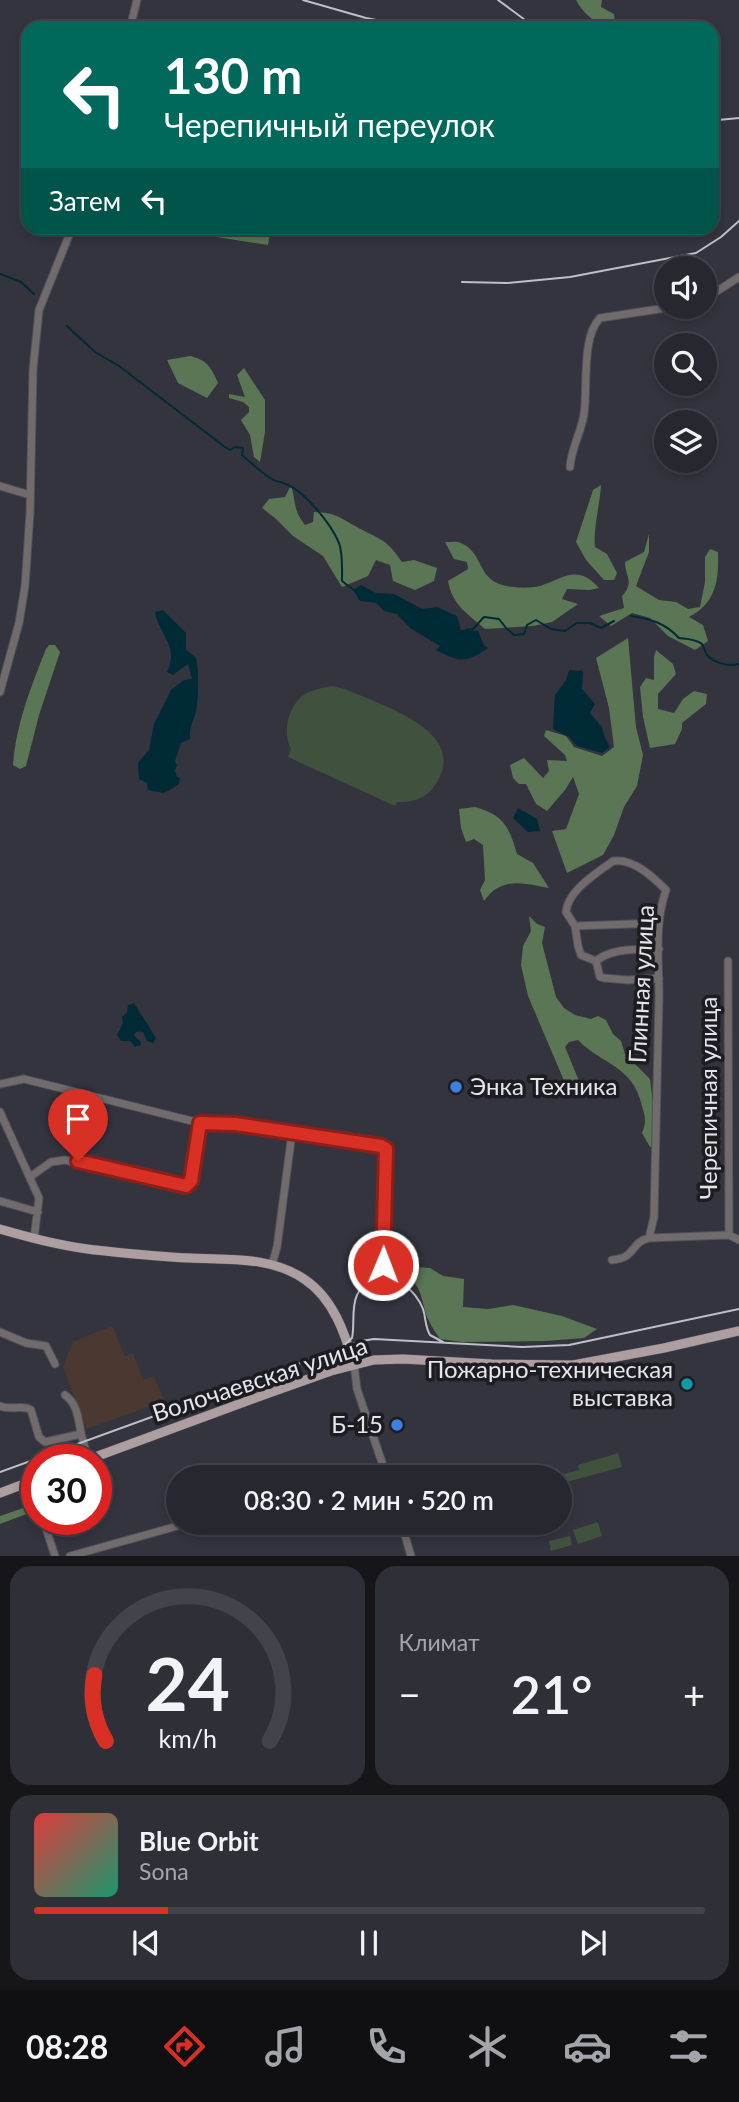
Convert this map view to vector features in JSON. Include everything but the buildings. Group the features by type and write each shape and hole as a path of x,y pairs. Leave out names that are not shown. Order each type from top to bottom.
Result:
{"main road":[{"path":"0,1229 64,1246 101,1251 249,1261 272,1265 303,1278 325,1298 341,1328 354,1365"},
{"name":"Волочаевская улица","path":"112,1450 246,1401 374,1360 573,1365 739,1331"},
{"path":"0,1493 21,1485"}],"street":[{"path":"132,21 137,0"},
{"path":"0,692 24,601 33,370 39,310 69,235"},
{"path":"717,291 739,277"},
{"path":"570,467 584,414 589,339 595,323 600,318 654,310"},
{"path":"0,486 30,495"},
{"name":"Глинная улица","path":"597,964 581,955 575,926 566,912 567,903 571,895 612,861 617,860 653,876 666,890 659,923 654,1217 649,1238"},
{"path":"575,926 659,923"},
{"path":"659,949 624,950 602,957 597,964 600,976 604,978 659,978"},
{"name":"Черепичная улица","path":"728,961 729,1235"},
{"path":"0,1084 24,1079 200,1123 236,1124 381,1146 386,1149 383,1265"},
{"path":"0,1112 39,1198 34,1239"},
{"path":"30,1177 51,1162 65,1160 183,1186 189,1185 200,1123"},
{"path":"272,1265 279,1233 292,1133"},
{"path":"0,1201 38,1212"},
{"path":"612,1260 623,1259 642,1239 729,1235 739,1240"},
{"path":"0,1332 26,1343 46,1346 55,1364"},
{"path":"354,1365 356,1385 383,1465"},
{"path":"65,1395 72,1400 81,1423 84,1444"},
{"path":"0,1406 8,1409 26,1407 31,1410 42,1441 81,1434"},
{"path":"70,1556 166,1529"},
{"path":"48,1535 55,1556"},
{"path":"405,1535 411,1556"}],"shaded area":[{"path":"112,1326 125,1356 133,1353 143,1380 154,1376 164,1401 87,1429 63,1367 73,1342"}],"green space":[{"path":"576,0 602,0 601,7 614,14 614,21 596,21"},
{"path":"210,235 270,235 268,245"},
{"path":"190,356 208,365 218,383 207,398 178,383 167,360"},
{"path":"244,368 265,400 265,432 260,462 254,457 250,435 241,420 249,412 249,407 229,398 229,394 245,397 237,375"},
{"path":"291,485 297,510 305,525 313,522 314,512 336,516 382,540 402,562 414,560 437,568 434,581 415,590 393,581 390,565 376,560 368,576 342,587 323,556 293,536 262,508 269,499 285,497"},
{"path":"601,485 595,547 607,554 617,573 614,580 604,580 586,560 576,542 593,490"},
{"path":"649,534 649,552 636,586 659,600 676,602 688,609 700,607 705,582 705,557 710,549 718,552 714,590 705,605 689,617 703,625 708,641 695,650 668,636 650,618 632,613 611,626 599,616 624,608 622,596 629,583 625,562 644,552"},
{"path":"445,542 459,542 469,548 486,574 501,584 534,587 577,575 584,576 599,588 567,589 562,599 578,604 552,622 485,629 453,597 448,581 468,569 467,562 454,559"},
{"path":"628,638 636,727 643,755 637,786 624,807 603,855 567,873 552,831 566,829 579,794 573,777 547,811 536,804 526,784 519,784 513,778 510,765 524,758 543,778 549,771 547,760 567,761 565,755 544,736 546,730 566,736 574,747 602,756 614,747 609,708 596,658"},
{"path":"49,645 55,645 60,652 39,715 26,766 20,769 13,765 17,735 30,692"},
{"path":"656,650 673,664 676,674 658,694 658,709 674,713 683,699 694,691 707,694 706,704 682,723 675,744 650,748 640,687 646,678 654,680"},
{"path":"332,686 399,712 432,735 441,749 443,766 435,785 428,793 408,802 397,802 395,806 288,757 291,749 287,727 294,705 308,692"},
{"path":"475,807 493,814 504,823 517,854 533,863 549,888 514,883 498,888 484,901 480,890 485,880 483,845 474,839 466,842 459,809"},
{"path":"529,916 545,927 542,943 556,997 564,1008 575,1015 591,1019 598,1016 606,1020 613,1034 621,1041 625,1054 650,1079 654,1147 650,1147 642,1133 645,1116 632,1082 578,1040 569,1042 565,1047 582,1096 574,1098 568,1090 528,996 521,965 523,946 531,931"},
{"path":"407,1266 430,1268 443,1276 464,1279 463,1307 488,1309 513,1305 562,1316 597,1329 584,1338 545,1341 462,1342 440,1339 428,1319 420,1292 414,1283 404,1276 384,1273 386,1269"},
{"path":"618,1453 622,1467 572,1481 572,1472 579,1470 578,1465"},
{"path":"21,1509 21,1516 0,1524 0,1516"},
{"path":"598,1522 602,1536 578,1544 573,1530"},
{"path":"570,1536 572,1545 551,1551 549,1541"}],"water":[{"path":"361,585 376,593 394,594 422,609 437,607 457,616 461,630 478,631 488,648 474,657 462,660 436,650 440,646 410,628 397,614 384,611 376,603 360,601 353,590"},
{"path":"163,610 186,633 186,650 197,661 198,684 197,707 190,739 181,743 175,761 179,784 163,793 148,790 147,783 139,779 138,763 149,750 154,724 171,690 184,680 192,679 188,664 173,675 167,672 170,648 155,612"},
{"path":"569,670 583,671 582,689 595,704 590,713 602,727 610,747 602,753 577,746 569,737 553,729 555,695 566,680"},
{"path":"518,808 537,819 540,831 528,832 513,818"},
{"path":"134,1003 156,1038 153,1043 147,1041 143,1032 137,1031 134,1036 141,1045 135,1047 130,1041 121,1041 117,1035 128,1005"}],"waterway":[{"path":"0,274 21,282 34,294"},
{"path":"67,326 95,352 119,366 225,447 230,450 235,447 243,448 242,455 261,471 302,495 324,518 335,535 341,552 342,581 355,591"},
{"path":"631,616 657,622 679,638 700,642 707,655 718,662 726,665 739,664"},
{"path":"466,630 473,629 484,617 499,619 514,635 524,634 527,625 536,620 551,629 565,631 577,623 590,623 601,628 614,621"}],"tram line":[{"path":"342,1347 352,1338 354,1305 359,1292 370,1280 384,1277 398,1281 410,1290 420,1302 430,1335 443,1342"},
{"path":"0,1472 361,1341 374,1339 522,1347 569,1345 739,1309"}],"railway":[{"path":"303,0 381,21"},
{"path":"498,0 526,21"},
{"path":"719,120 739,118"},
{"path":"462,282 507,283 570,277 696,253 739,221"}],"place":[{"name":"Энка Техника","path":"456,1087"},
{"name":"Пожарно-техническая выставка","path":"687,1384"},
{"name":"Б-15","path":"397,1425"}],"route":[{"path":"78,1161 186,1186 191,1181 195,1163 200,1123 236,1124 385,1147 383,1265"}]}
